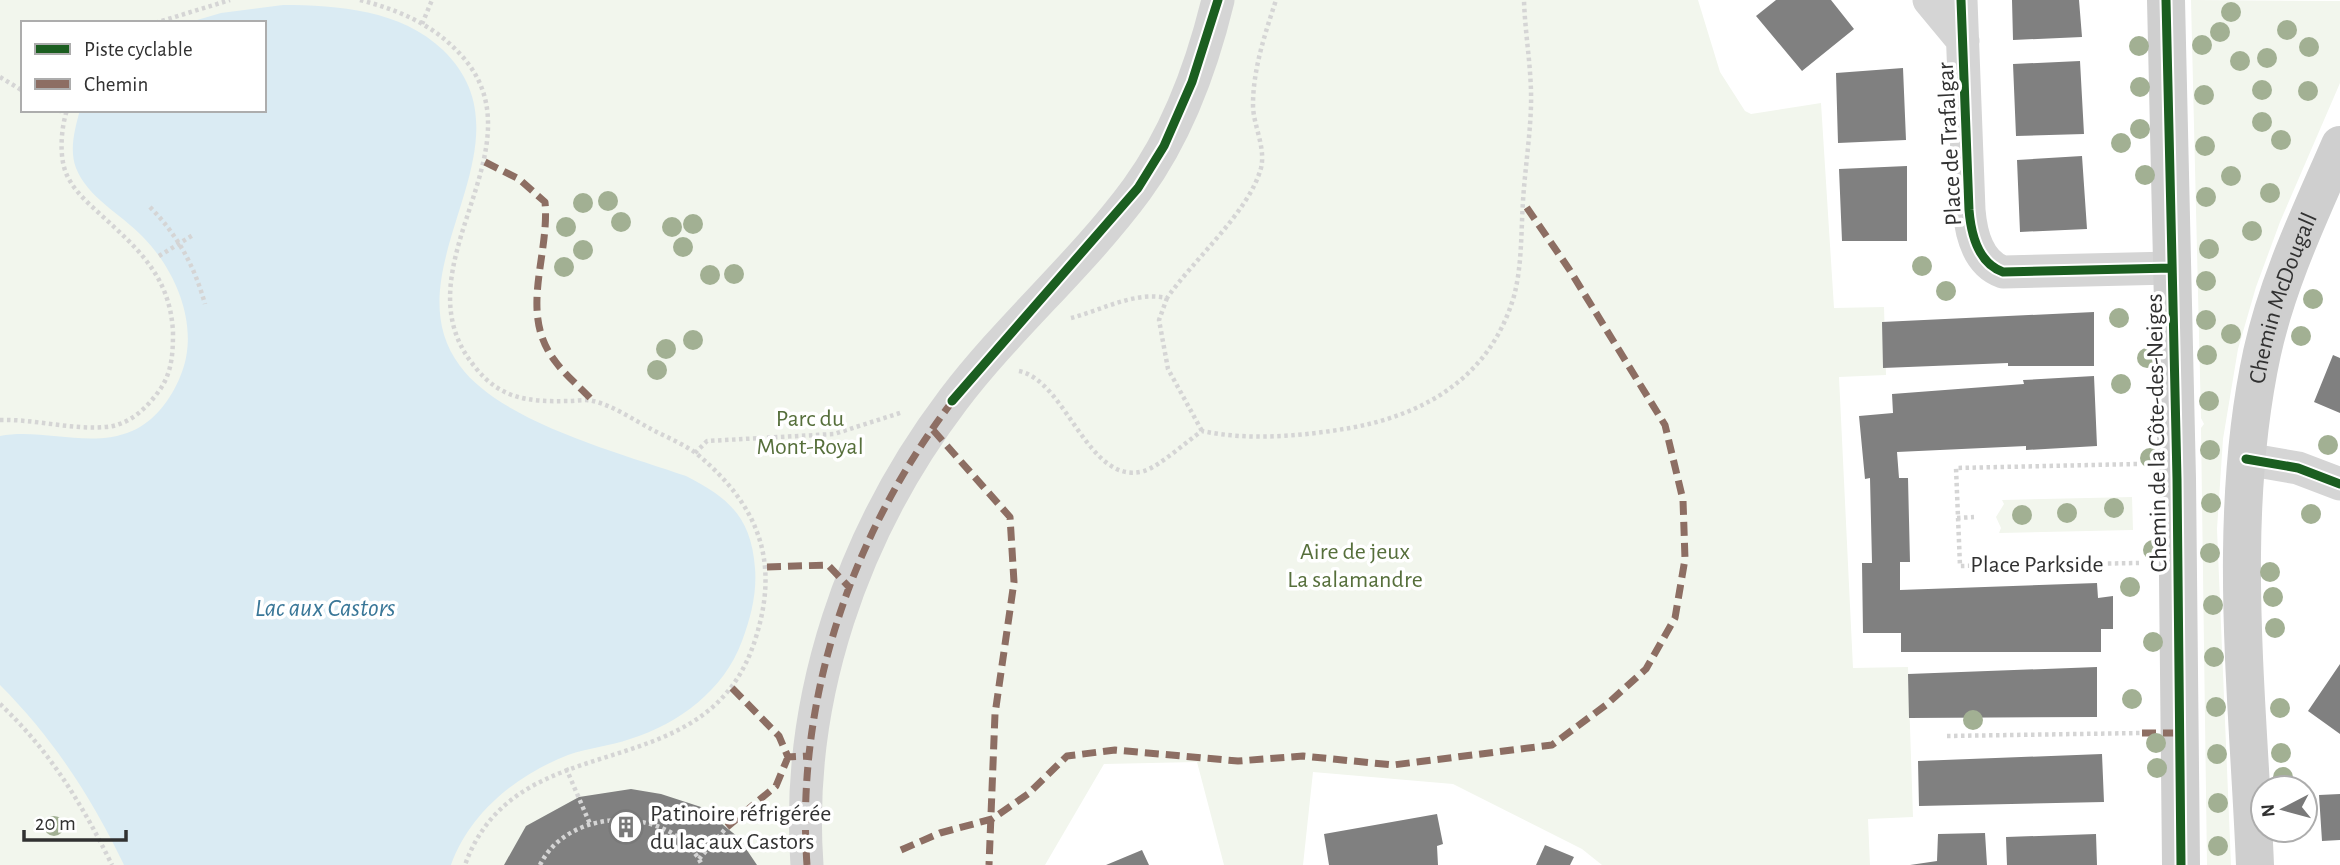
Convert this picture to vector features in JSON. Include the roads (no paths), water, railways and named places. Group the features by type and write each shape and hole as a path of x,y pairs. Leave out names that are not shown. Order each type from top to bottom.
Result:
{"main road":[{"name":"Chemin de la Côte-des-Neiges","path":"2166,0 2181,865"},
{"name":"Chemin McDougall","path":"2246,459 2258,374 2270,326 2291,262 2340,145"},
{"path":"2246,459 2242,568 2255,865"}],"street":[{"path":"807,865 807,756 811,723 842,606 872,532 905,472 952,401 1123,206 1159,155 1192,82 1218,0"},
{"path":"1929,0 1963,41"},
{"name":"Place de Trafalgar","path":"1961,0 1971,227 1987,261 2003,272 2172,268"},
{"path":"2246,459 2284,464 2340,484"}],"water":[{"name":"Lac aux Castors","path":"283,5 325,6 368,12 408,26 443,50 469,87 476,125 472,165 448,248 440,288 442,328 460,366 479,386 503,404 532,419 596,446 686,476 701,484 726,501 743,522 749,535 755,568 753,605 734,659 712,690 698,703 666,724 622,741 568,755 531,773 483,812 459,846 451,865 124,865 99,816 70,770 37,726 0,685 0,436 33,434 100,438 132,431 148,422 167,401 186,359 188,340 182,302 166,266 134,228 88,188 76,168 73,146 80,112 266,112 266,21 194,21 221,13"}],"place":[{"name":"Patinoire réfrigérée du lac aux Castors","path":"626,827"}],"park label":[{"name":"Parc du Mont-Royal","path":"810,432"},
{"name":"Aire de jeux La salamandre","path":"1355,565"}]}
